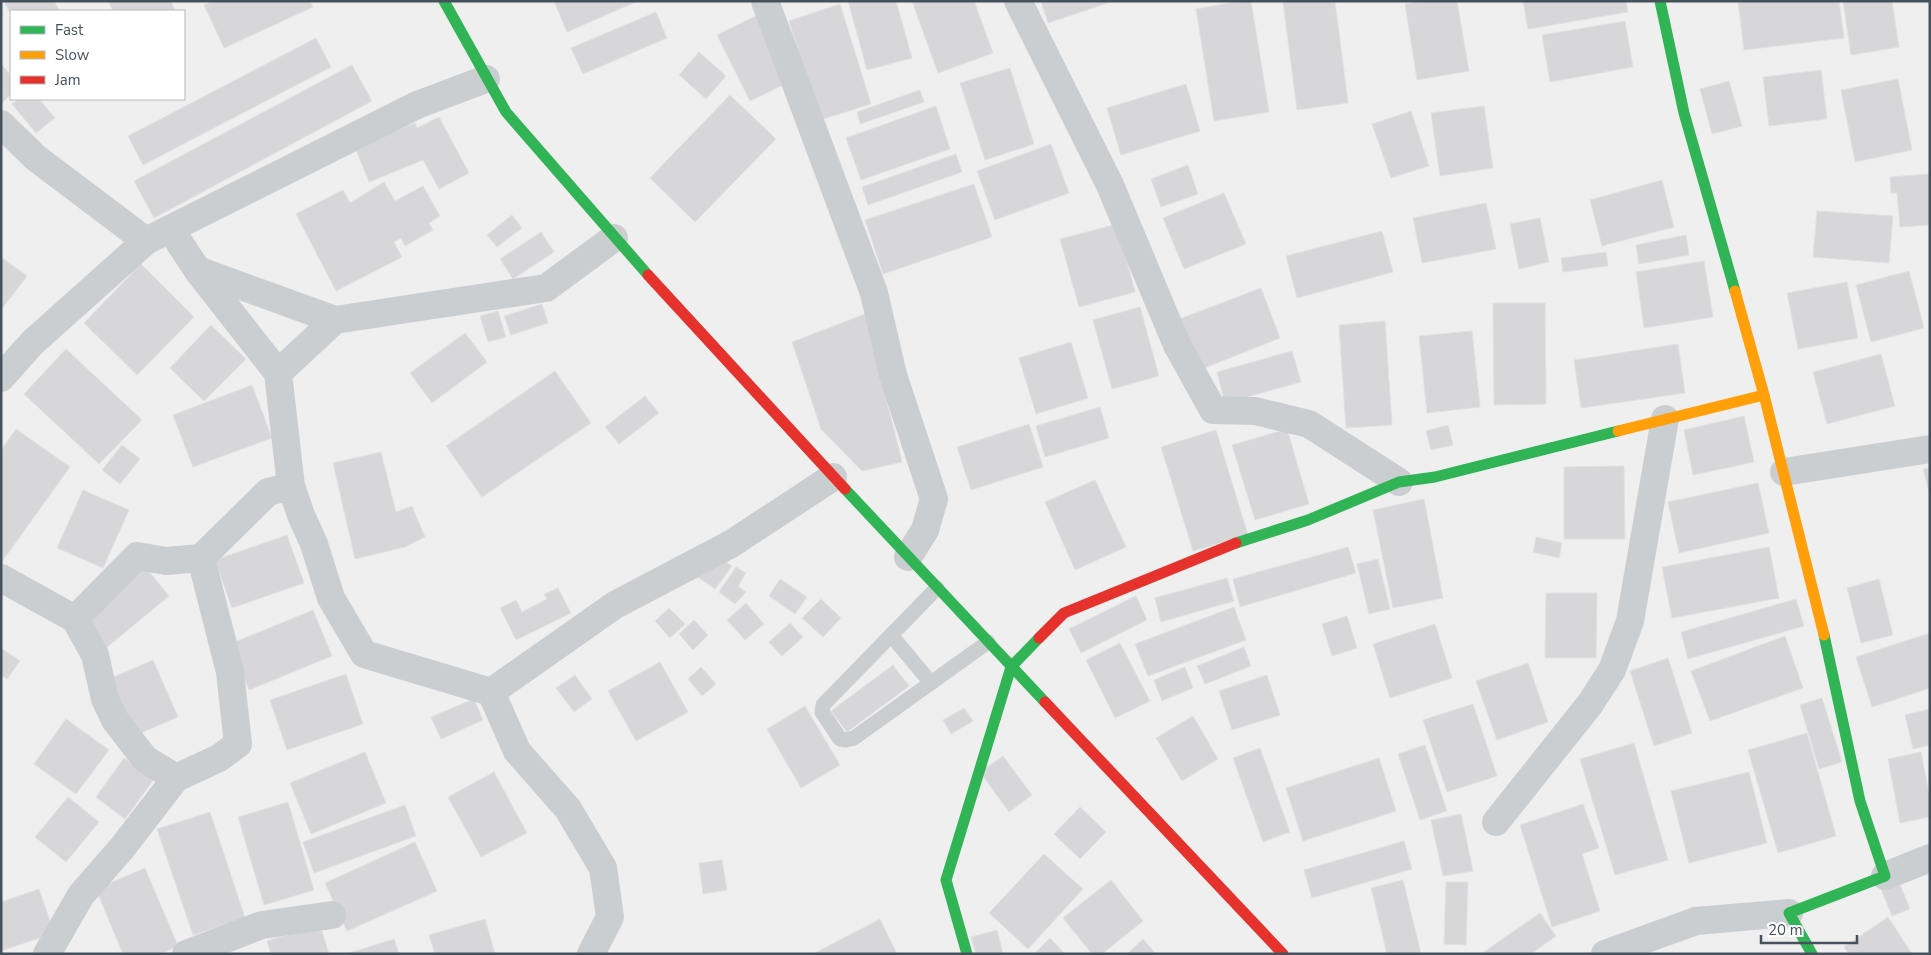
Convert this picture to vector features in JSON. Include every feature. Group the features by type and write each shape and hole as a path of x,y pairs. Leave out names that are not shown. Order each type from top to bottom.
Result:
{"street":[{"path":"444,1 506,112 614,238 833,477 1283,954"},
{"path":"765,1 874,293 892,375 934,499 925,530 908,556"},
{"path":"1018,1 1110,184 1177,345 1213,410 1255,411 1310,424 1399,482"},
{"path":"1660,1 1684,112 1764,395 1817,602 1860,801 1884,876"},
{"path":"1,378 32,343 146,241 417,105 486,78"},
{"path":"1,124 36,158 146,241"},
{"path":"171,230 198,271 278,373 291,486 314,544 331,598 364,654 491,692 517,751 568,810 603,868 610,917 591,954"},
{"path":"198,271 335,320 546,288 614,238"},
{"path":"278,373 335,320"},
{"path":"967,954 946,880 1012,667 1064,613 1219,549 1308,520 1399,482 1435,478 1764,395"},
{"path":"1496,822 1590,704 1612,670 1630,621 1665,419"},
{"path":"1784,472 1930,449"},
{"path":"491,692 615,605 731,544 833,477"},
{"path":"75,619 137,556 166,561 202,558 268,492 291,486"},
{"path":"47,954 81,895 116,855 176,778 219,758 238,744 230,672 202,558"},
{"path":"1,578 75,619 95,655 105,699 115,720 145,759 176,778"},
{"path":"1605,954 1696,921 1789,913 1930,858"},
{"path":"1789,913 1812,954"},
{"path":"186,954 262,925 332,915"}],"lane":[{"path":"937,588 823,705 822,712 840,739 854,738 988,642"},
{"path":"891,635 931,683"}],"building":[{"path":"4,1 54,1 59,10 10,10 10,13"},
{"path":"108,1 171,1 175,10 112,10"},
{"path":"213,1 310,1 313,7 224,48 204,5"},
{"path":"554,1 638,1 567,32"},
{"path":"848,1 896,1 912,58 867,70"},
{"path":"912,1 974,1 993,53 938,73"},
{"path":"1041,1 1114,1 1048,23"},
{"path":"1240,1 1251,1 1269,112 1214,121 1196,9"},
{"path":"1335,1 1348,103 1297,110 1283,2"},
{"path":"1424,1 1457,1 1469,71 1417,80 1405,4"},
{"path":"1523,1 1626,1 1628,12 1528,29"},
{"path":"1738,1 1839,1 1844,38 1744,50"},
{"path":"1843,1 1892,1 1899,47 1851,55"},
{"path":"840,4 871,104 820,120 789,21"},
{"path":"656,12 667,38 583,74 571,48"},
{"path":"756,16 789,82 750,101 717,35"},
{"path":"1625,21 1633,67 1550,82 1542,35"},
{"path":"316,38 331,67 143,165 128,136"},
{"path":"699,52 726,76 706,99 679,75"},
{"path":"1,64 10,74 10,95 2,103"},
{"path":"352,65 372,101 154,218 134,181"},
{"path":"1010,68 1034,144 985,160 960,83"},
{"path":"1821,70 1827,119 1769,126 1763,77"},
{"path":"1898,79 1912,150 1855,162 1841,90"},
{"path":"1729,81 1742,126 1712,134 1700,89"},
{"path":"1186,84 1200,131 1121,155 1107,108"},
{"path":"920,90 924,102 860,124 857,112"},
{"path":"730,95 776,139 695,222 650,178"},
{"path":"18,100 40,100 55,118 36,133 12,104"},
{"path":"936,106 950,149 861,180 846,138"},
{"path":"1484,106 1493,168 1440,176 1431,113"},
{"path":"1411,111 1429,166 1391,178 1372,124"},
{"path":"439,117 469,173 439,189 423,160 369,182 355,147 415,123 417,128"},
{"path":"1051,144 1069,193 995,220 977,171"},
{"path":"956,154 962,172 868,205 862,187"},
{"path":"1188,165 1198,194 1161,207 1151,179"},
{"path":"1930,174 1930,225 1900,227 1897,193 1891,193 1890,177"},
{"path":"1662,180 1674,227 1602,246 1590,200"},
{"path":"384,182 395,201 423,186 440,216 429,223 433,230 405,246 401,238 394,242 402,257 336,291 296,214 343,190 350,203"},
{"path":"974,184 992,237 883,274 865,220"},
{"path":"1224,193 1246,244 1184,269 1163,218"},
{"path":"1486,203 1496,249 1422,263 1413,218"},
{"path":"1817,211 1893,216 1889,263 1813,257"},
{"path":"512,215 522,228 497,247 487,235"},
{"path":"1540,218 1549,262 1519,269 1510,224"},
{"path":"1117,224 1135,292 1079,307 1060,239"},
{"path":"1382,231 1393,272 1297,298 1286,256"},
{"path":"541,232 554,252 513,279 500,259"},
{"path":"1686,235 1689,255 1639,264 1636,245"},
{"path":"1606,252 1608,266 1563,272 1561,258"},
{"path":"1,257 27,276 1,310"},
{"path":"1704,261 1713,317 1644,328 1636,272"},
{"path":"141,264 194,317 137,375 84,323"},
{"path":"1909,271 1924,328 1871,342 1856,285"},
{"path":"1847,282 1858,338 1798,349 1787,293"},
{"path":"1261,288 1280,338 1197,371 1177,320"},
{"path":"1493,303 1545,303 1546,404 1494,405"},
{"path":"542,304 548,323 511,335 504,316"},
{"path":"1140,307 1159,376 1112,389 1093,320"},
{"path":"498,311 506,337 488,342 480,316"},
{"path":"865,314 902,462 862,471 821,429 792,342"},
{"path":"1385,321 1392,425 1346,428 1339,325"},
{"path":"211,325 246,359 204,401 170,368"},
{"path":"1472,331 1480,407 1427,413 1419,336"},
{"path":"465,333 487,362 432,403 410,373"},
{"path":"1071,342 1088,398 1036,414 1019,358"},
{"path":"1678,344 1685,393 1581,408 1574,360"},
{"path":"66,349 142,420 99,464 24,394"},
{"path":"1292,351 1301,382 1225,403 1217,372"},
{"path":"1881,354 1895,406 1827,424 1813,372"},
{"path":"555,371 591,423 482,497 446,446"},
{"path":"252,385 272,438 193,467 173,415"},
{"path":"645,396 659,413 619,444 605,427"},
{"path":"1100,407 1109,438 1045,457 1036,426"},
{"path":"1744,416 1754,462 1693,475 1684,430"},
{"path":"1029,424 1043,467 971,490 957,447"},
{"path":"1448,425 1453,445 1431,450 1426,431"},
{"path":"16,429 70,467 1,563 1,450"},
{"path":"1287,429 1309,504 1255,520 1232,445"},
{"path":"1216,430 1248,535 1193,551 1161,447"},
{"path":"122,445 140,459 120,484 102,470"},
{"path":"381,452 396,512 412,506 425,537 405,547 355,559 333,463"},
{"path":"1624,466 1625,539 1564,539 1564,467"},
{"path":"1930,468 1930,496 1923,469"},
{"path":"1095,480 1126,547 1075,570 1045,502"},
{"path":"1758,483 1769,533 1679,553 1668,502"},
{"path":"83,490 129,510 103,568 57,548"},
{"path":"1424,499 1443,598 1393,608 1373,510"},
{"path":"287,535 304,583 232,608 215,560"},
{"path":"1536,537 1562,543 1559,558 1533,552"},
{"path":"1348,547 1356,573 1240,607 1233,579"},
{"path":"1769,547 1779,598 1672,618 1662,567"},
{"path":"715,554 732,566 715,589 698,577"},
{"path":"1378,559 1390,609 1369,614 1357,564"},
{"path":"143,564 169,596 106,648 80,617"},
{"path":"736,567 746,573 738,586 746,592 735,604 719,592"},
{"path":"1227,578 1234,601 1161,622 1155,598"},
{"path":"780,579 807,597 795,614 769,596"},
{"path":"1879,579 1893,635 1861,643 1847,588"},
{"path":"558,588 571,613 516,640 500,608 516,600 522,612 547,599 544,594"},
{"path":"1546,593 1597,593 1596,658 1545,658"},
{"path":"1136,596 1147,620 1081,653 1069,629"},
{"path":"821,599 841,618 823,637 802,618"},
{"path":"1796,599 1804,626 1688,659 1681,632"},
{"path":"746,603 764,624 745,640 727,620"},
{"path":"1234,607 1246,640 1148,676 1135,644"},
{"path":"669,608 685,624 670,638 655,621"},
{"path":"313,610 332,656 249,690 230,644"},
{"path":"1347,616 1357,648 1332,656 1322,624"},
{"path":"694,620 708,635 693,650 679,634"},
{"path":"790,623 803,637 782,656 769,642"},
{"path":"1435,624 1452,678 1390,698 1373,644"},
{"path":"1930,633 1930,688 1872,707 1856,657"},
{"path":"1785,636 1803,688 1710,721 1691,671"},
{"path":"1120,643 1150,701 1115,718 1086,660"},
{"path":"1244,647 1251,666 1205,684 1197,666"},
{"path":"1,648 20,661 7,679 1,675"},
{"path":"1668,658 1692,733 1654,746 1630,671"},
{"path":"153,660 178,717 134,736 109,679"},
{"path":"660,662 688,712 636,741 608,691"},
{"path":"1528,663 1548,722 1497,740 1476,681"},
{"path":"893,665 909,686 847,732 831,711"},
{"path":"701,667 716,684 702,696 688,679"},
{"path":"1185,667 1193,688 1162,701 1154,680"},
{"path":"346,674 363,724 287,750 270,700"},
{"path":"575,675 592,699 574,712 556,688"},
{"path":"1267,675 1280,715 1232,730 1219,691"},
{"path":"1822,698 1842,762 1819,769 1800,705"},
{"path":"474,699 483,720 441,739 431,717"},
{"path":"1473,704 1497,776 1447,792 1423,720"},
{"path":"805,706 840,765 801,788 767,729"},
{"path":"964,708 973,721 951,734 943,720"},
{"path":"1930,709 1930,745 1913,749 1905,715"},
{"path":"1193,716 1218,759 1182,781 1156,738"},
{"path":"66,719 109,750 76,794 34,764"},
{"path":"1807,733 1836,836 1778,853 1748,750"},
{"path":"1634,743 1668,860 1615,875 1580,759"},
{"path":"1425,745 1447,811 1420,820 1398,754"},
{"path":"1260,748 1290,832 1263,842 1233,758"},
{"path":"365,752 386,803 311,834 290,783"},
{"path":"1921,752 1930,799 1930,817 1900,823 1888,759"},
{"path":"1003,756 1032,795 1009,812 980,772"},
{"path":"124,758 154,779 125,819 96,797"},
{"path":"1379,758 1396,811 1303,841 1286,788"},
{"path":"494,772 527,833 481,857 448,797"},
{"path":"1749,772 1767,843 1689,863 1671,791"},
{"path":"68,797 99,822 66,862 35,837"},
{"path":"288,802 314,890 264,905 238,817"},
{"path":"1583,804 1599,848 1582,854 1600,911 1552,927 1520,825"},
{"path":"405,805 416,836 314,873 303,842"},
{"path":"1080,807 1106,832 1080,859 1054,834"},
{"path":"210,812 245,918 193,935 157,829"},
{"path":"1461,814 1473,871 1443,876 1431,820"},
{"path":"1404,841 1412,869 1312,898 1304,870"},
{"path":"415,842 437,891 347,931 325,883"},
{"path":"1044,854 1083,889 1028,949 989,913"},
{"path":"722,860 727,890 703,894 699,863"},
{"path":"145,868 178,946 160,954 123,954 96,889"},
{"path":"1111,880 1143,921 1102,954 1092,954 1063,918"},
{"path":"1403,880 1421,954 1387,954 1371,888"},
{"path":"1446,882 1468,882 1466,945 1444,944"},
{"path":"1899,882 1910,909 1892,916 1881,889"},
{"path":"39,889 54,933 1,951 1,902"},
{"path":"1540,913 1556,936 1531,954 1481,954"},
{"path":"1888,917 1912,954 1849,954 1844,947"},
{"path":"485,919 495,954 435,954 429,935"},
{"path":"880,919 897,954 813,954"},
{"path":"320,925 329,954 271,954 267,941"},
{"path":"997,930 1003,954 976,954 971,937"},
{"path":"1050,938 1065,954 1034,954"},
{"path":"394,939 399,954 346,954"},
{"path":"1143,939 1156,954 1127,954"}],"traffic: fast":[{"path":"444,1 506,112 648,275"},
{"path":"1660,1 1684,113 1735,291"},
{"path":"1236,543 1308,520 1399,482 1435,477 1618,431"},
{"path":"845,489 1045,702"},
{"path":"1812,954 1789,913 1885,876 1860,801 1824,635"},
{"path":"967,954 946,880 1011,667 1039,638"}],"traffic: slow":[{"path":"1735,291 1764,395 1824,635"},
{"path":"1618,431 1764,395"}],"traffic: jam":[{"path":"648,275 845,489"},
{"path":"1039,638 1064,613 1236,543"},
{"path":"1045,702 1283,954"}]}
